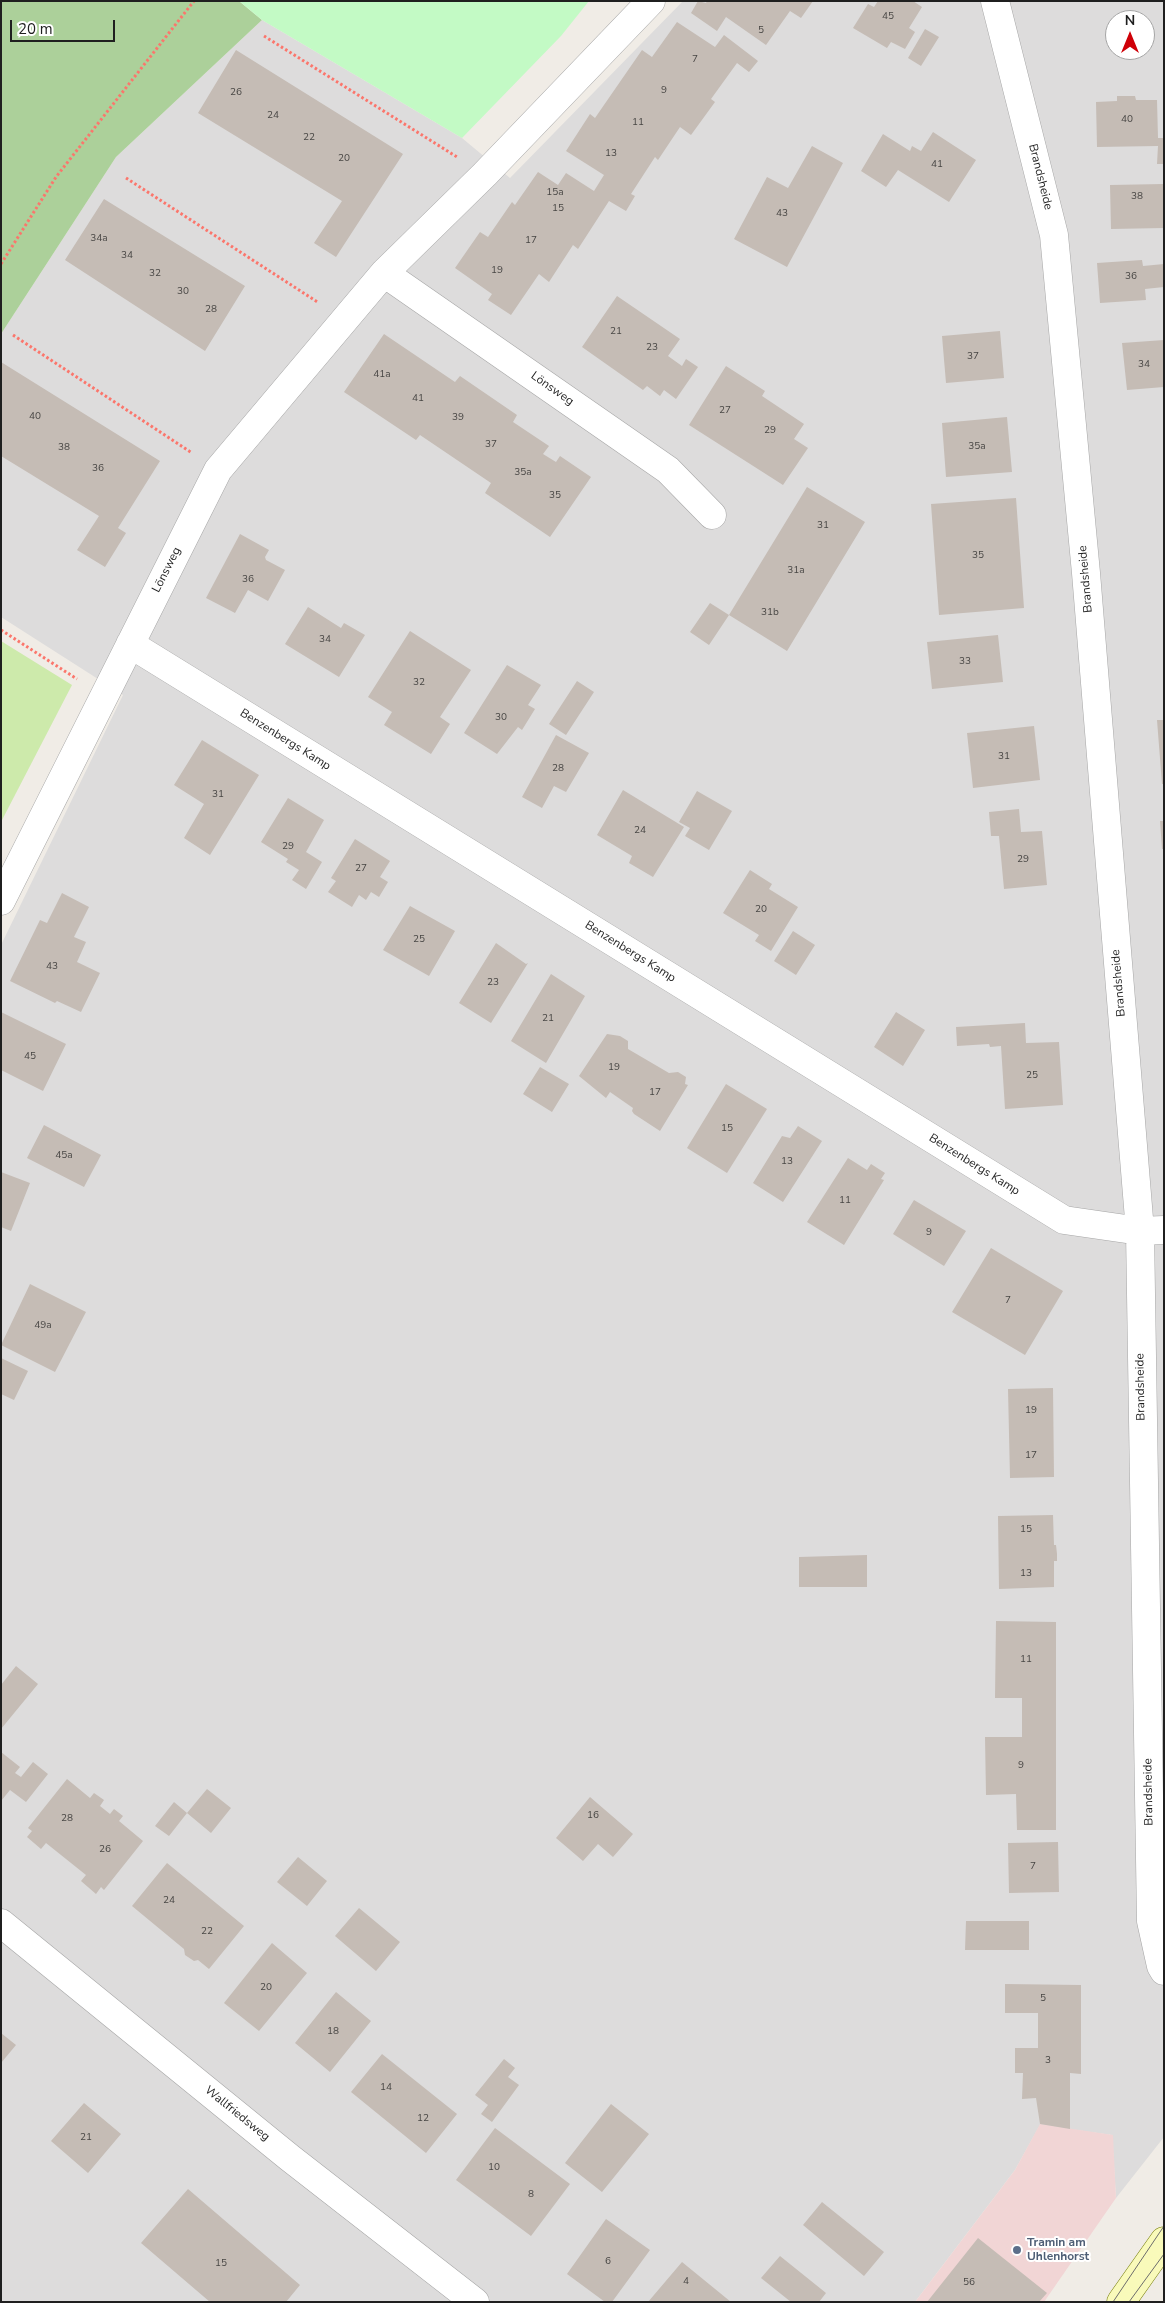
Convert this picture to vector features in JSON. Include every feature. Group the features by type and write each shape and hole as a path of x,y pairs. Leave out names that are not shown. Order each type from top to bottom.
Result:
{"main road":[{"path":"1121,2302 1164,2241"}],"street":[{"name":"Lönsweg","path":"1,901 103,695 218,470 384,273 485,174 651,1"},
{"name":"Brandsheide","path":"996,1 1054,235 1152,1230 1151,1921 1160,1966 1164,1971"},
{"name":"Lönsweg","path":"384,273 668,470 712,515"},
{"name":"Benzenbergs Kamp","path":"130,644 1064,1220 1152,1230"},
{"name":"Wallfriedsweg","path":"1,1923 290,2158 474,2302"}],"path":[{"path":"1,264 56,177 194,1"},
{"path":"264,36 485,174"},
{"path":"126,178 344,320"},
{"path":"13,335 218,470"},
{"path":"1,630 103,695"}],"shaded area":[{"path":"683,1 1164,1 1164,2137 1116,2198 1112,2135 1040,2125 1015,2170 915,2302 1,2302 1,945 123,695 1,617 1,334 116,157 262,20 462,138 510,178"},
{"name":"Tramin am Uhlenhorst","path":"1040,2124 1113,2135 1116,2198 1044,2302 915,2302 1015,2170"}],"green space":[{"path":"1,1 239,1 262,20 116,157 1,334"},
{"path":"239,1 589,1 561,36 462,138 262,20"},
{"path":"1,641 72,685 1,822"}],"building":[{"path":"698,1 706,3 707,1 813,1 801,18 790,11 766,45 726,17 717,31 691,13"},
{"path":"878,1 913,1 922,7 909,28 915,32 905,49 891,42 887,48 853,28 868,4 874,7"},
{"path":"677,22 715,47 724,35 758,61 749,72 737,63 711,99 715,102 691,135 680,127 658,160 655,157 631,194 635,196 626,211 609,201 578,249 573,245 549,282 539,274 511,315 488,300 492,294 455,268 480,232 488,237 512,202 515,205 538,172 558,185 566,173 594,191 604,175 566,151 590,114 595,118 642,50 652,57"},
{"path":"925,29 939,37 921,66 908,58"},
{"path":"236,50 403,154 336,257 314,243 342,201 198,113"},
{"path":"1117,96 1135,96 1136,100 1157,100 1158,138 1164,138 1164,164 1157,164 1158,146 1097,147 1096,102 1117,101"},
{"path":"933,132 976,160 949,202 898,170 886,187 861,171 883,134 910,151 912,146 921,151"},
{"path":"812,146 843,163 787,267 734,239 767,177 788,188"},
{"path":"1163,184 1164,228 1111,229 1110,185"},
{"path":"104,199 245,286 205,351 65,260"},
{"path":"1142,260 1143,266 1164,264 1164,287 1145,289 1146,300 1100,303 1097,263"},
{"path":"617,296 680,339 668,356 682,366 686,359 698,367 676,399 664,390 660,396 647,386 643,390 582,347"},
{"path":"1000,331 1004,378 946,383 942,336"},
{"path":"384,334 455,382 460,376 517,415 513,422 549,446 543,454 556,462 560,456 591,477 550,537 485,493 491,483 420,435 416,440 344,392"},
{"path":"1164,340 1164,387 1127,390 1122,343"},
{"path":"1,362 160,461 118,528 126,533 105,567 77,550 99,516 1,456"},
{"path":"726,366 765,391 762,396 804,424 794,439 808,448 783,485 689,425"},
{"path":"1007,417 1012,472 946,477 942,423"},
{"path":"807,487 865,522 787,651 729,615"},
{"path":"1016,498 1024,608 939,615 931,504"},
{"path":"240,534 269,550 265,557 266,560 285,570 268,601 248,590 235,613 206,598"},
{"path":"710,603 729,615 709,645 690,632"},
{"path":"308,607 341,628 344,623 365,635 339,677 285,644"},
{"path":"410,631 471,670 440,717 450,724 431,754 384,725 392,712 368,697"},
{"path":"998,635 1003,682 932,689 927,642"},
{"path":"507,665 541,685 528,705 535,709 522,730 518,727 497,754 464,733"},
{"path":"577,681 594,692 566,735 549,724"},
{"path":"1157,720 1164,720 1164,784 1162,784"},
{"path":"1034,726 1040,780 973,788 967,733"},
{"path":"556,735 589,753 566,792 554,786 542,808 522,797"},
{"path":"202,740 259,775 210,855 184,838 204,804 174,785"},
{"path":"623,790 684,827 653,877 629,863 632,856 597,835"},
{"path":"697,791 732,811 709,850 685,836 690,828 679,822"},
{"path":"288,798 324,820 306,852 322,862 306,889 292,880 299,870 286,862 288,859 261,842"},
{"path":"1019,809 1021,832 1042,831 1047,885 1004,889 999,836 991,836 989,812"},
{"path":"1160,821 1164,821 1164,849 1162,849"},
{"path":"355,839 390,861 380,877 388,882 379,897 371,892 366,900 359,895 352,907 328,892 336,881 331,878"},
{"path":"750,870 772,884 769,889 798,907 771,951 755,941 759,935 723,913"},
{"path":"62,893 89,907 74,937 86,942 77,962 100,973 81,1012 57,1001 55,1003 10,981 40,920 47,923"},
{"path":"410,906 455,931 429,976 383,950"},
{"path":"793,931 815,945 796,975 774,961"},
{"path":"496,943 526,964 528,963 491,1023 459,1003"},
{"path":"551,974 585,996 546,1063 511,1041"},
{"path":"1,1012 66,1044 43,1091 1,1070"},
{"path":"896,1012 925,1030 903,1066 874,1047"},
{"path":"1025,1023 1026,1043 1059,1042 1063,1105 1005,1109 1001,1046 990,1047 989,1044 957,1046 956,1027"},
{"path":"607,1034 620,1036 628,1041 628,1049 669,1073 678,1072 686,1077 685,1084 688,1085 660,1131 634,1114 633,1108 610,1092 606,1098 579,1076"},
{"path":"540,1067 569,1084 552,1112 523,1094"},
{"path":"726,1084 767,1109 727,1173 687,1148"},
{"path":"44,1125 101,1155 84,1187 27,1158"},
{"path":"798,1126 822,1141 783,1202 753,1183 782,1136 790,1138"},
{"path":"848,1158 867,1170 871,1164 885,1173 881,1179 884,1180 844,1245 807,1222"},
{"path":"1,1172 30,1183 11,1231 1,1227"},
{"path":"914,1200 966,1231 944,1266 893,1234"},
{"path":"991,1248 1063,1291 1025,1355 952,1312"},
{"path":"30,1284 86,1312 55,1372 1,1345"},
{"path":"1,1358 28,1371 14,1400 1,1394"},
{"path":"1053,1388 1054,1477 1010,1478 1008,1389"},
{"path":"1053,1515 1054,1545 1056,1545 1057,1554 1057,1561 1054,1561 1054,1587 999,1589 998,1516"},
{"path":"867,1555 867,1587 799,1587 799,1557"},
{"path":"996,1621 1056,1622 1056,1830 1017,1830 1016,1794 986,1795 985,1737 1022,1737 1022,1698 995,1698"},
{"path":"16,1666 38,1684 1,1729 1,1685"},
{"path":"1,1752 20,1767 15,1773 21,1777 33,1762 48,1774 26,1802 10,1790 1,1801"},
{"path":"67,1779 90,1798 94,1793 104,1800 100,1806 110,1814 114,1809 123,1816 119,1821 143,1841 104,1890 101,1887 96,1894 81,1881 86,1875 46,1843 41,1849 27,1837 32,1831 28,1828"},
{"path":"207,1789 231,1808 211,1833 187,1813"},
{"path":"590,1797 633,1834 613,1857 598,1844 583,1861 556,1838"},
{"path":"174,1802 187,1813 169,1836 155,1826"},
{"path":"1058,1842 1059,1892 1009,1893 1008,1843"},
{"path":"298,1857 327,1881 307,1906 277,1882"},
{"path":"167,1863 244,1926 209,1969 198,1960 194,1961 185,1955 184,1949 132,1906"},
{"path":"359,1908 400,1942 376,1971 335,1936"},
{"path":"966,1921 1029,1921 1029,1950 965,1950"},
{"path":"272,1943 307,1973 259,2031 224,2003"},
{"path":"1005,1984 1081,1985 1081,2074 1070,2073 1070,2129 1040,2124 1036,2098 1022,2099 1023,2073 1015,2073 1015,2048 1038,2048 1038,2013 1005,2013"},
{"path":"336,1992 371,2021 330,2072 295,2043"},
{"path":"1,2033 16,2045 1,2063"},
{"path":"382,2054 457,2114 426,2153 351,2092"},
{"path":"504,2059 515,2068 508,2077 519,2085 492,2122 481,2114 488,2105 475,2095"},
{"path":"84,2103 121,2134 88,2173 51,2141"},
{"path":"611,2104 649,2134 602,2192 565,2163"},
{"path":"495,2128 570,2184 531,2236 456,2180"},
{"path":"188,2189 300,2285 286,2302 210,2302 141,2243"},
{"path":"822,2202 884,2252 864,2276 803,2225"},
{"path":"606,2219 650,2250 612,2302 605,2302 567,2274"},
{"path":"978,2238 1047,2293 1039,2302 927,2302"},
{"path":"780,2256 826,2293 819,2302 791,2302 761,2278"},
{"path":"682,2262 731,2302 648,2302"}],"tram line":[{"path":"1113,2302 1164,2226"},
{"path":"1129,2302 1164,2254"}],"place":[{"name":"Tramin am Uhlenhorst","path":"1017,2250"}]}
